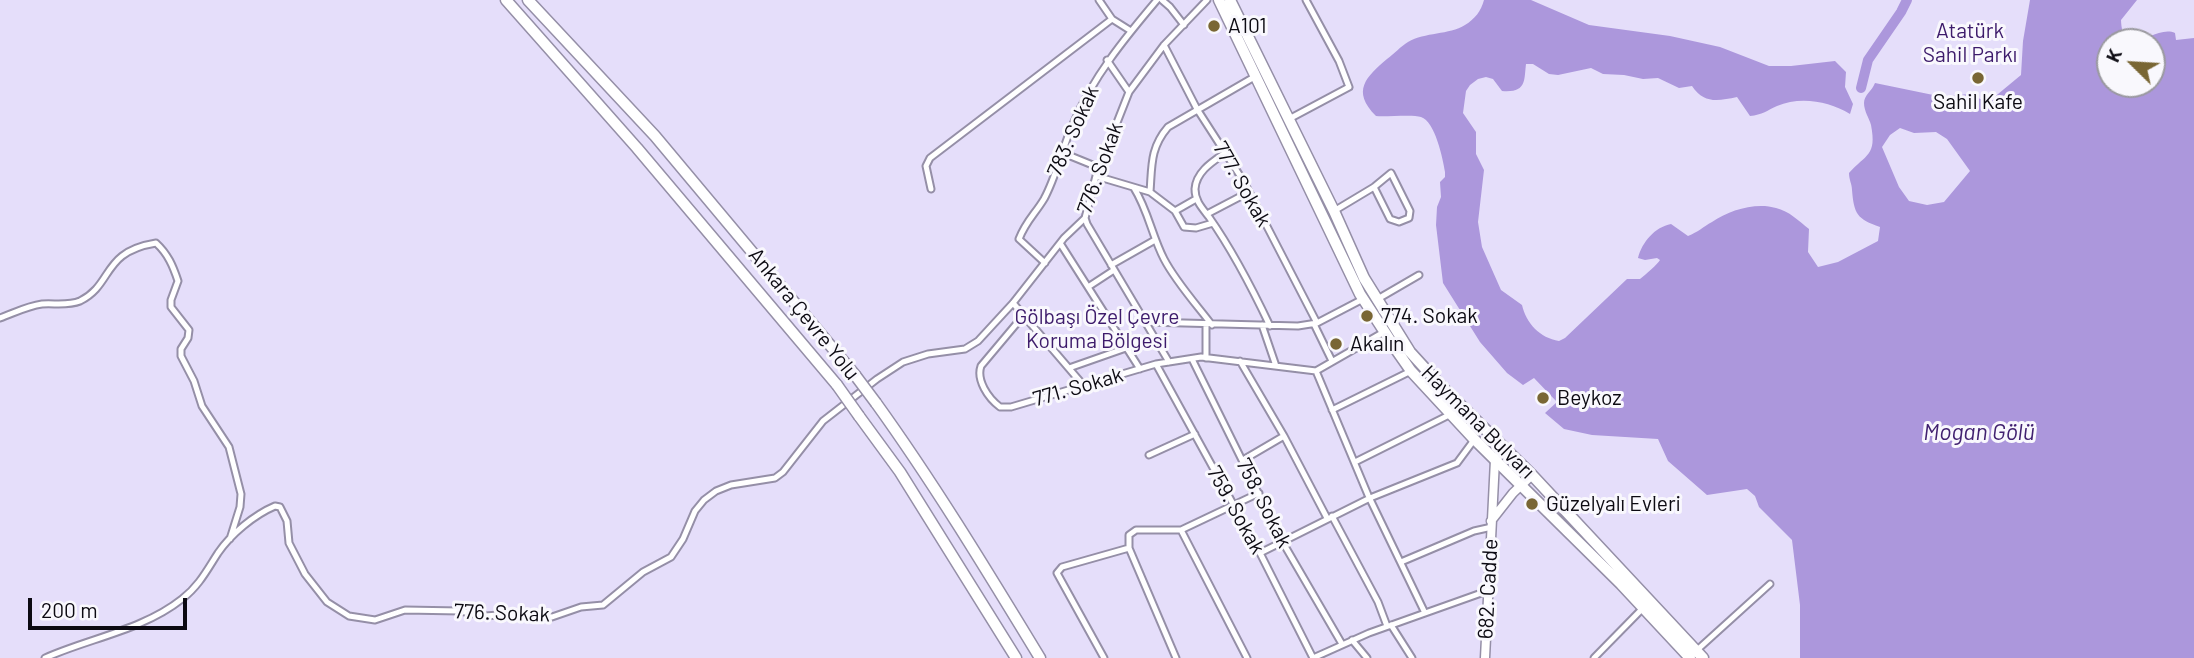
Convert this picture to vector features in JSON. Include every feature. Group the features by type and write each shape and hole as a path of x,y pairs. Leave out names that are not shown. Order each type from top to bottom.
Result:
{"highway":[{"name":"Ankara Çevre Yolu","path":"506,0 637,148 836,385 907,483 1016,658"},
{"name":"Ankara Çevre Yolu","path":"528,0 655,136 855,375 953,516 1040,658"},
{"path":"534,0 556,28"},
{"name":"Haymana Bulvarı","path":"1219,0 1363,299 1411,371 1474,439 1696,656"},
{"name":"Haymana Bulvarı","path":"1230,0 1364,278 1418,363 1532,475 1696,656"}],"main road":[{"path":"1495,460 1504,449"},
{"name":"682. Cadde","path":"1485,658 1495,460"},
{"name":"682. Cadde","path":"1491,524 1532,475"}],"street":[{"path":"1099,0 1112,19 1131,31"},
{"path":"1159,0 1170,6 1184,25"},
{"name":"783. Sokak","path":"1045,263 1019,239 1025,224 1043,200 1072,125 1107,61 1159,0"},
{"name":"776. Sokak","path":"45,658 120,632 179,602 199,584 230,539 275,506 280,507 287,521 289,543 313,586 334,607 356,618 375,620 405,610 460,611 485,616 524,613 552,617 581,607 603,605 643,572 671,557 683,539 695,511 710,495 731,485 775,478 793,461 823,421 877,379 904,362 928,354 965,349 978,341 1013,303 1060,243 1085,218 1096,176 1129,92 1164,45 1207,0"},
{"path":"1289,120 1349,87 1339,61 1306,0"},
{"path":"931,189 926,166 930,158 1112,19"},
{"name":"777. Sokak","path":"1164,45 1197,109 1249,192 1332,361"},
{"path":"1107,61 1129,92"},
{"path":"1150,192 1153,151 1159,137 1168,127 1256,76"},
{"path":"1063,153 1100,168"},
{"path":"1225,153 1209,163 1199,175 1195,187 1196,199 1253,290 1270,326"},
{"path":"1334,211 1374,187 1391,173 1410,211 1409,218 1399,222 1390,219 1374,187"},
{"path":"1096,176 1150,192 1175,211 1184,227 1196,228 1213,223"},
{"path":"1134,188 1143,203 1165,261 1209,325 1206,358"},
{"path":"1207,214 1249,192"},
{"path":"1175,211 1196,199"},
{"path":"1085,218 1169,362"},
{"path":"1088,287 1155,240"},
{"path":"0,318 34,306 77,302 89,295 110,266 121,256 142,245 156,243 163,249 178,281 171,307 189,330 181,356 194,381 202,405 229,447 236,471 241,501 230,539"},
{"path":"1060,243 1140,369"},
{"path":"1376,300 1419,275"},
{"path":"1146,322 1262,326 1315,324 1363,299"},
{"path":"1013,303 1083,386"},
{"name":"771. Sokak","path":"1023,316 980,368 980,379 994,402 1007,408 1156,364 1192,359 1240,361 1316,371"},
{"path":"1262,326 1276,366"},
{"path":"1384,332 1316,371 1370,498 1425,613"},
{"path":"1069,368 1126,348"},
{"name":"758. Sokak","path":"1192,359 1282,541 1342,644"},
{"path":"1240,361 1378,602 1389,626 1412,658"},
{"name":"759. Sokak","path":"1156,364 1260,553 1313,658"},
{"path":"1332,410 1411,371"},
{"path":"1354,462 1451,414"},
{"path":"1149,455 1195,435"},
{"path":"1243,460 1284,436"},
{"path":"1260,553 1370,498 1457,463 1474,439"},
{"path":"1176,658 1129,548 1129,535 1136,530 1181,530 1259,493"},
{"path":"1401,562 1491,524"},
{"path":"1181,530 1247,658"},
{"path":"1104,658 1057,573 1062,567 1129,548"},
{"path":"1696,656 1770,584"},
{"path":"1313,658 1352,640 1487,592"},
{"path":"1594,658 1644,608"},
{"path":"1352,640 1367,658"}],"green space":[{"name":"Gölbaşı Özel Çevre Koruma Bölgesi","path":"0,0 2194,0 2194,658 0,658"}],"water":[{"name":"Mogan Gölü","path":"1484,0 1531,0 1589,25 1670,36 1720,47 1769,66 1835,61 1846,72 1845,87 1853,104 1850,114 1824,103 1795,101 1750,116 1737,97 1712,100 1701,96 1692,86 1679,88 1658,78 1603,74 1591,68 1558,75 1549,74 1533,64 1526,64 1523,84 1516,90 1502,91 1493,79 1486,77 1470,85 1466,91 1463,113 1476,132 1476,154 1484,170 1478,222 1482,247 1501,290 1522,305 1535,329 1546,337 1559,341 1627,279 1640,279 1657,264 1660,260 1657,258 1638,258 1650,236 1671,224 1688,236 1734,211 1760,206 1781,209 1809,229 1808,252 1818,267 1838,262 1878,241 1880,227 1866,221 1856,210 1849,175 1871,149 1871,125 1864,106 1867,95 1875,83 1943,97 1968,94 1983,100 1992,99 2021,75 2030,0 2137,0 2121,20 2122,28 2096,28 2096,98 2166,98 2166,31 2175,33 2176,40 2194,38 2194,658 1800,658 1800,605 1792,540 1759,507 1755,496 1747,489 1707,495 1668,461 1658,439 1592,435 1564,429 1545,413 1557,402 1534,378 1523,385 1507,373 1480,342 1443,283 1436,225 1437,207 1441,197 1440,182 1445,177 1445,172 1434,133 1421,117 1376,116 1368,107 1363,92 1364,85 1373,72 1405,44 1459,28 1479,11","holes":["1900,128 1914,133 1936,132 1947,139 1970,171 1944,202 1927,205 1909,201 1899,187 1882,147 1890,135"]}],"waterway":[{"path":"1861,88 1868,60 1907,0"}],"place":[{"name":"A101","path":"1214,26"},
{"name":"Sahil Kafe","path":"1978,78"},
{"name":"774. Sokak","path":"1367,316"},
{"name":"Akalın","path":"1336,344"},
{"name":"Beykoz","path":"1543,398"},
{"name":"Güzelyalı Evleri","path":"1532,504"}],"park label":[{"name":"Atatürk Sahil Parkı","path":"1970,43"}]}
